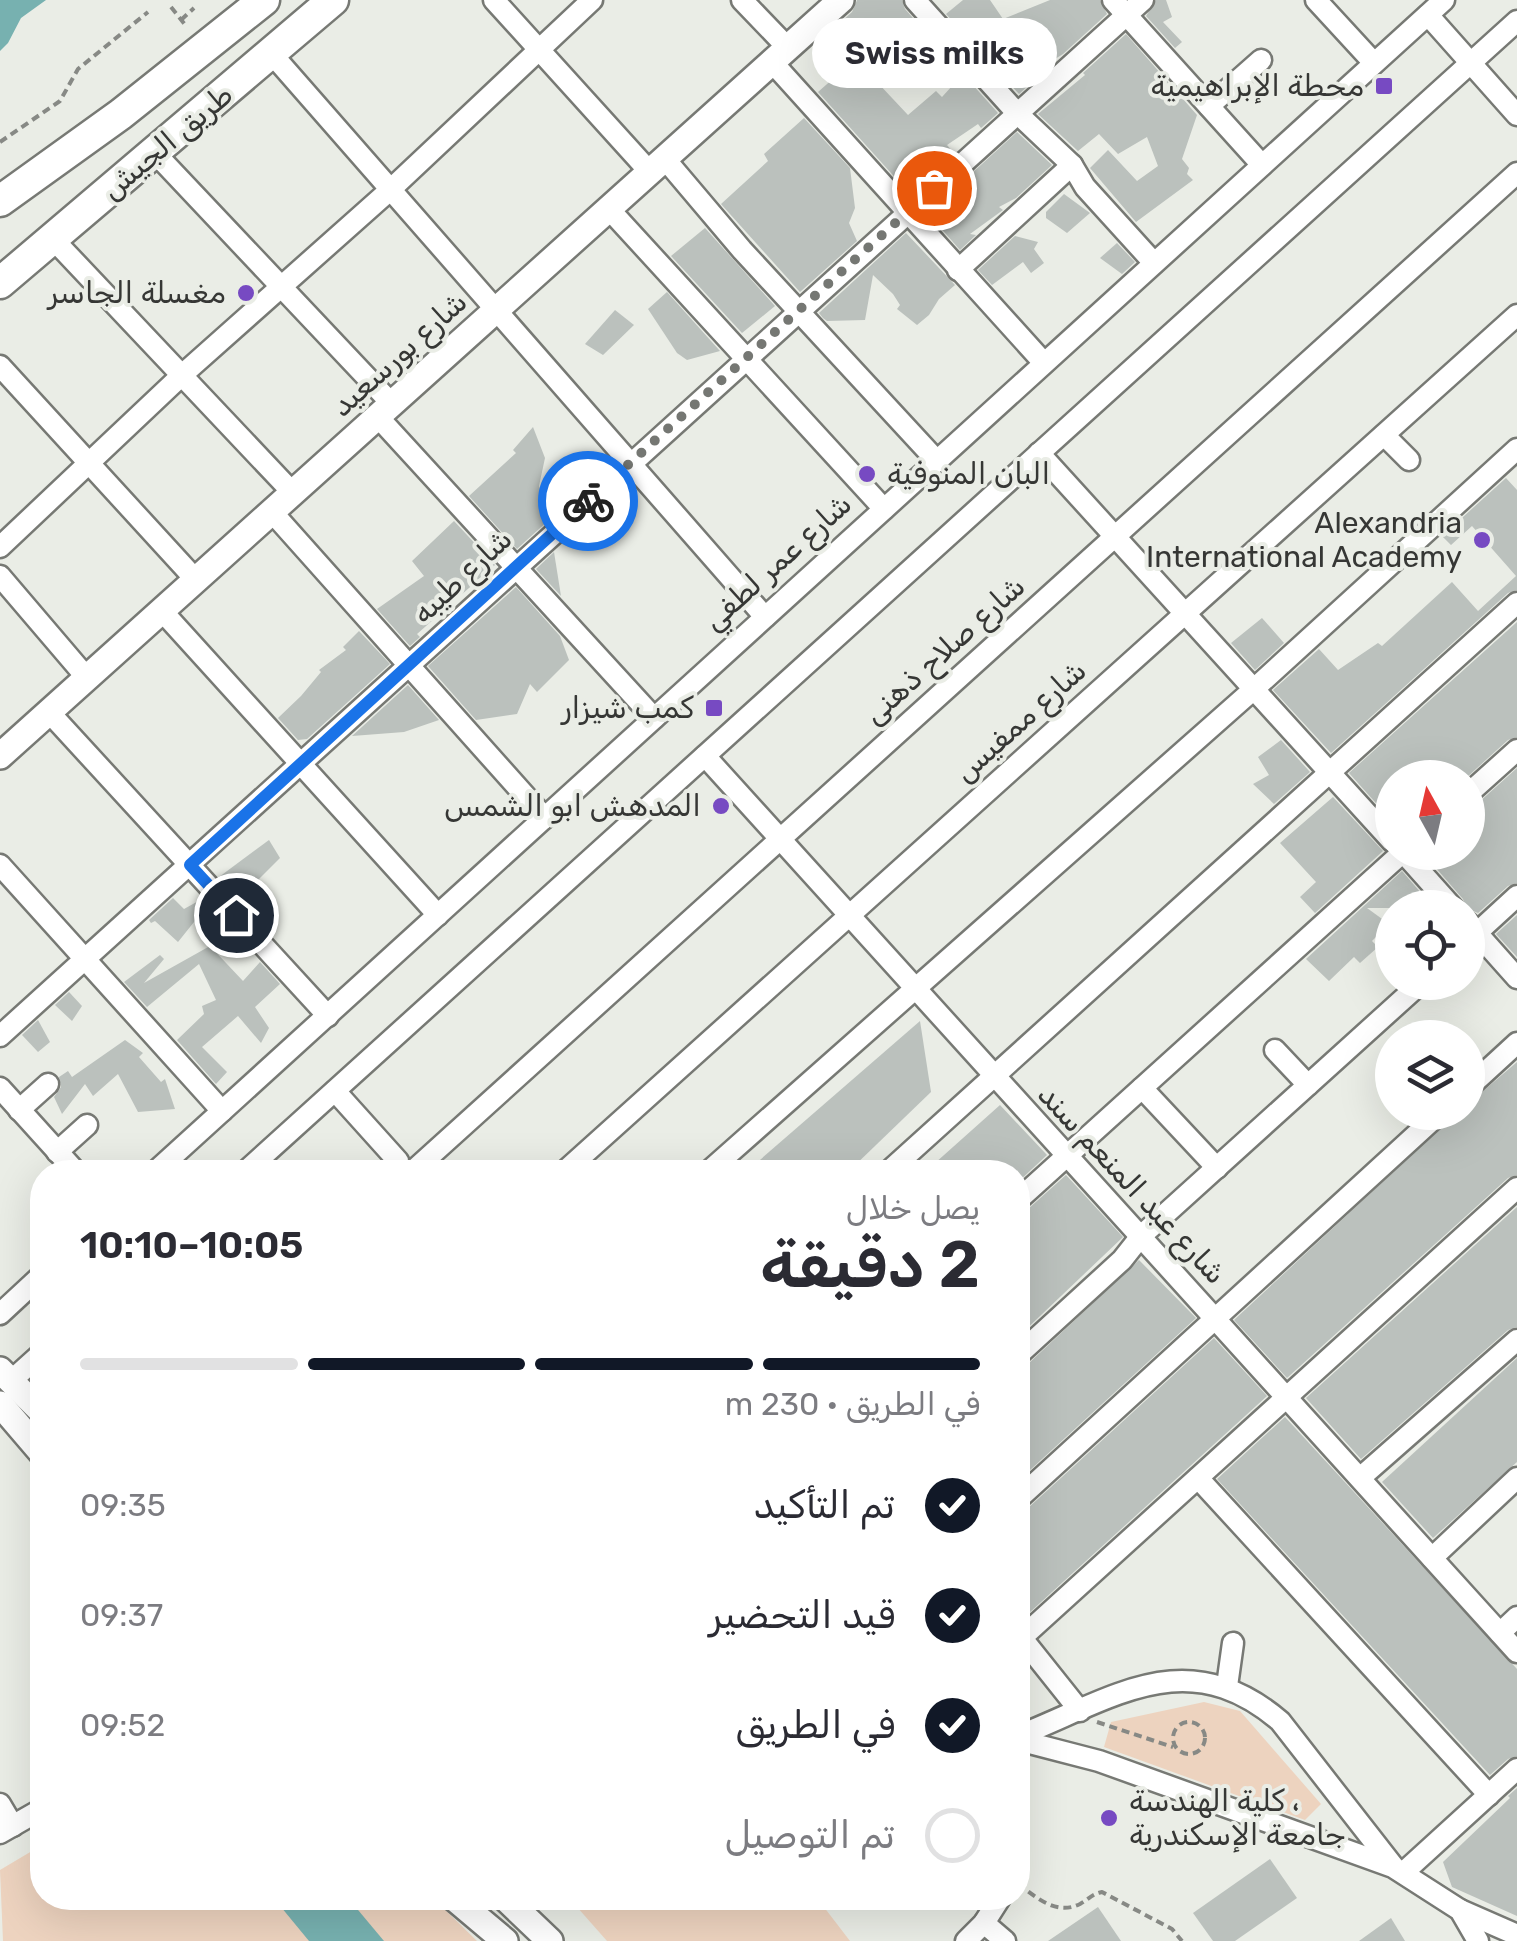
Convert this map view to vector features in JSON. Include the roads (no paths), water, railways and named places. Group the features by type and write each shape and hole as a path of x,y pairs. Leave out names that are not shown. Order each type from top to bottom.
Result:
{"highway":[{"name":"طريق الجيش","path":"0,202 121,114 264,0"},
{"name":"طريق الجيش","path":"0,283 333,0"}],"main road":[{"name":"شارع بورسعيد","path":"0,756 841,0"},
{"path":"3,1377 30,1401"},
{"path":"0,1404 30,1439"},
{"path":"470,1910 504,1941"},
{"path":"518,1910 550,1941"}],"street":[{"path":"494,0 539,50 800,309 937,461"},
{"path":"0,547 182,374 390,190 592,0"},
{"path":"742,0 780,55 907,213 1044,363"},
{"path":"915,0 1017,113 1072,165 1085,188 1154,263"},
{"name":"شارع طيبه","path":"0,1036 1017,113 1119,8 1143,0"},
{"path":"1316,0 1374,63"},
{"name":"شارع عمر لطفي","path":"168,1160 1444,0"},
{"path":"1119,8 1262,165"},
{"path":"1428,15 1517,115"},
{"path":"257,1160 1517,21"},
{"path":"271,53 765,617"},
{"path":"1209,106 1262,60"},
{"path":"155,153 282,286 516,568 654,718"},
{"path":"958,270 1072,165"},
{"name":"شارع صلاح ذهنى","path":"413,1160 780,840 1517,173"},
{"path":"609,209 884,509"},
{"path":"53,239 294,493"},
{"name":"شارع ممفيس","path":"577,1160 1517,315"},
{"path":"0,366 196,580"},
{"path":"1384,434 1409,460"},
{"path":"722,1160 1254,689 1517,448"},
{"path":"1039,453 1375,822"},
{"path":"272,512 545,818"},
{"path":"0,576 88,678"},
{"path":"901,1160 1517,603"},
{"path":"162,610 438,915"},
{"path":"49,712 328,1016"},
{"path":"1485,779 1517,750"},
{"name":"شارع عبد المنعم سند","path":"705,756 1517,1652"},
{"path":"0,865 222,1112"},
{"path":"1030,1189 1384,870"},
{"path":"1418,870 1437,890"},
{"path":"1485,921 1517,896"},
{"path":"1485,947 1517,978"},
{"path":"1030,1344 1122,1260 1141,1236 1402,1000"},
{"path":"1485,1072 1517,1043"},
{"path":"1276,1050 1308,1085"},
{"path":"19,1110 48,1084"},
{"path":"0,1088 65,1160"},
{"path":"1142,1088 1217,1168"},
{"path":"335,1091 399,1160"},
{"path":"57,1152 87,1125"},
{"path":"1030,1488 1421,1130"},
{"path":"1030,1629 1517,1188"},
{"path":"2,1309 30,1285"},
{"path":"1360,1478 1517,1340"},
{"path":"3,1377 30,1360"},
{"path":"1198,1478 1488,1796"},
{"path":"1432,1558 1514,1488"},
{"path":"1500,1633 1517,1617"},
{"path":"1227,1686 1233,1643"},
{"path":"1030,1652 1080,1711"},
{"path":"1030,1733 1149,1684 1177,1680 1227,1686 1280,1721 1399,1870"},
{"path":"1030,1741 1099,1761 1399,1870 1460,1910 1517,1935"},
{"path":"1399,1870 1517,1770"},
{"path":"0,1804 6,1830 30,1816"},
{"path":"966,1941 992,1910"},
{"path":"1460,1910 1478,1941"},
{"path":"984,1923 1005,1941"}],"water":[{"path":"0,0 46,0 21,18 0,51"},
{"path":"283,1910 358,1910 384,1941 309,1941"}],"place":[{"name":"محطة الإبراهيمية","path":"1384,86"},
{"name":"Swiss milks","path":"934,188"},
{"name":"مغسلة الجاسر","path":"246,293"},
{"name":"البان المنوفية","path":"867,474"},
{"name":"Alexandria International Academy","path":"1482,540"},
{"name":"كمب شيزار","path":"714,708"},
{"name":"المدهش ابو الشمس","path":"721,806"},
{"name":"كلية الهندسة ، جامعة الإسكندرية","path":"1109,1818"}]}
